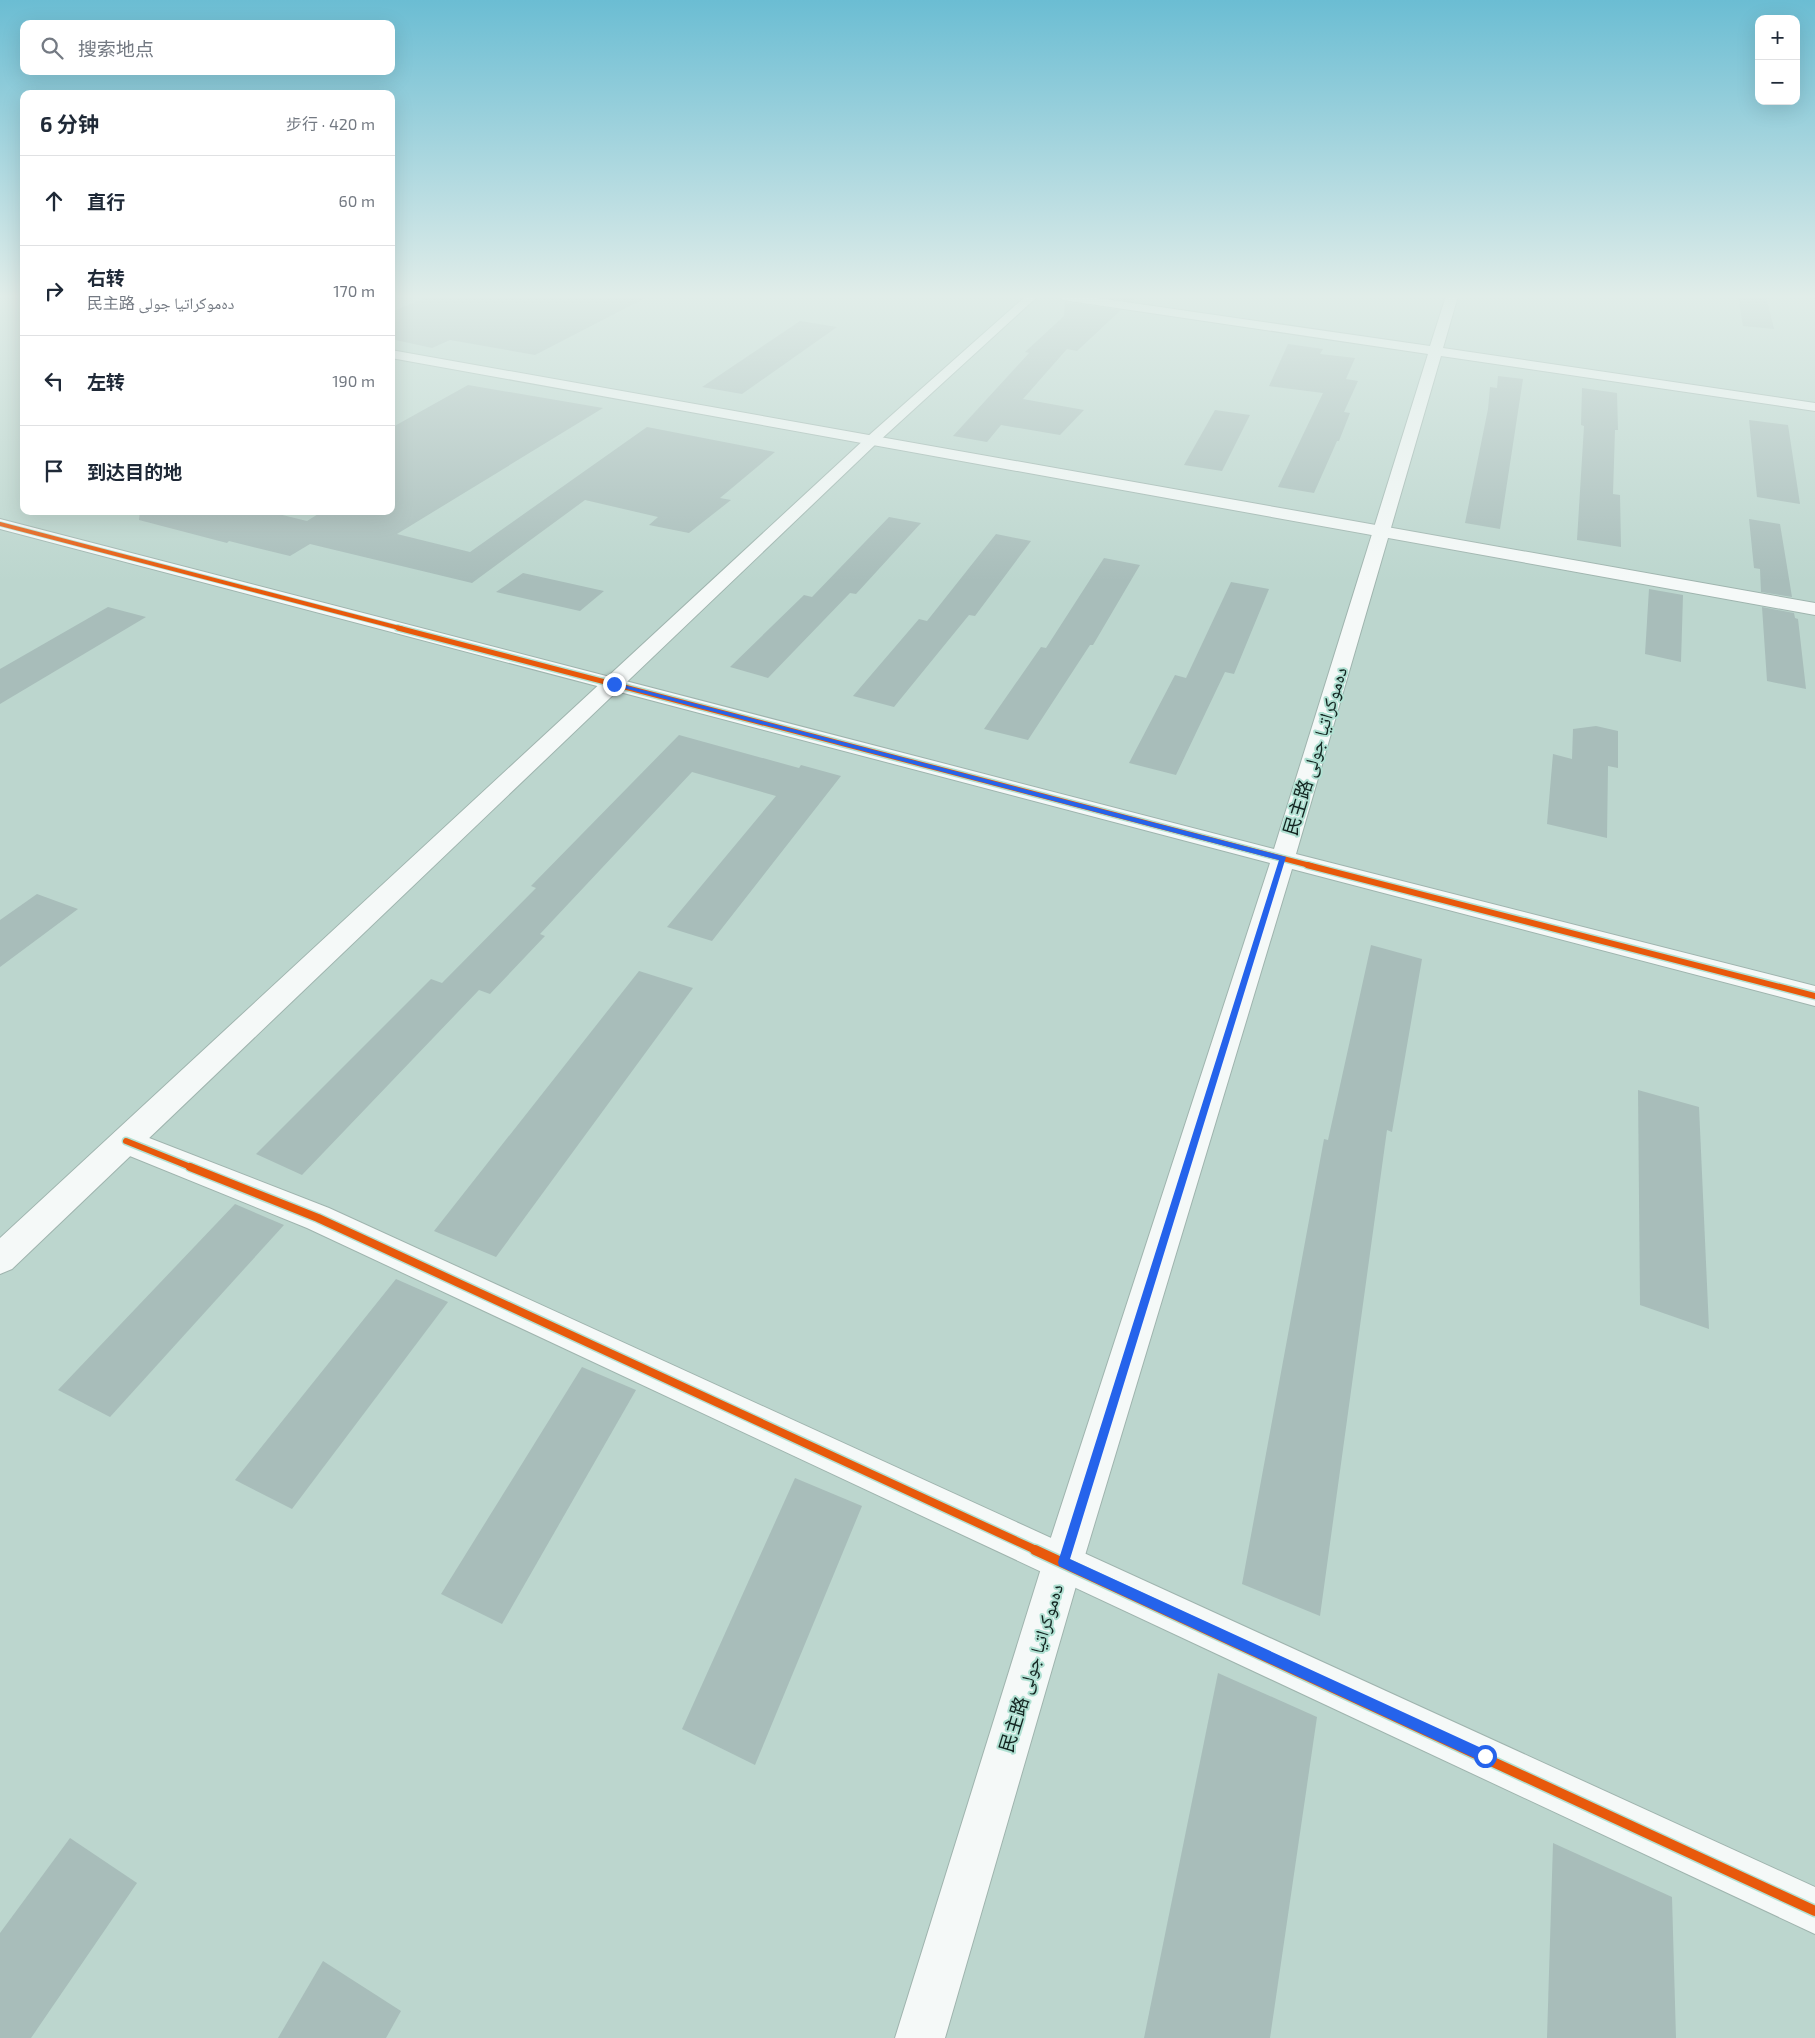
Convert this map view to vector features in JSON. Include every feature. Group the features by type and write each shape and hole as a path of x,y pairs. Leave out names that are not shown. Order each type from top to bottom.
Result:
{"street":[{"path":"599,391 1815,609"},
{"path":"0,1259 926,391"},
{"name":"民主路 دەموكراتيا جولى","path":"920,2038 1063,1562 1283,859 1423,391"},
{"path":"1707,391 1815,407"},
{"path":"0,524 1815,996"},
{"path":"126,1141 318,1218 1815,1910"}],"building":[{"path":"457,391 504,391 603,408 397,534 470,552 647,427 775,452 720,498 731,500 689,533 649,525 658,517 585,500 472,583 310,544 290,556 229,541 227,543 139,520 140,515 282,515 307,521 317,515 395,515 395,426"},
{"path":"725,391 746,391 742,394"},
{"path":"994,391 1030,391 1023,399 1084,410 1060,435 1001,425 987,442 953,436"},
{"path":"1308,391 1353,391 1344,412 1350,413 1339,441 1337,441 1314,493 1278,487 1323,393"},
{"path":"1490,391 1521,391 1500,529 1465,523 1488,409"},
{"path":"1582,391 1617,393 1618,430 1615,430 1613,494 1620,495 1621,547 1577,540 1584,426 1581,425"},
{"path":"1215,410 1250,415 1222,471 1184,465"},
{"path":"1749,420 1788,425 1800,504 1757,497"},
{"path":"889,517 921,523 856,594 850,593 768,678 730,667 804,595 812,597"},
{"path":"1749,519 1780,524 1792,597 1761,592 1760,569 1754,568"},
{"path":"996,534 1031,541 975,616 969,615 894,707 853,696 919,619 927,621"},
{"path":"1104,558 1140,565 1093,645 1090,645 1028,740 984,729 1041,647 1046,648"},
{"path":"523,573 604,591 580,611 496,592"},
{"path":"1231,582 1269,589 1234,674 1225,672 1176,775 1129,763 1175,675 1186,678"},
{"path":"1649,589 1683,595 1681,662 1645,654"},
{"path":"108,607 146,617 0,704 0,669"},
{"path":"1762,607 1794,613 1795,618 1798,619 1806,689 1767,681"},
{"path":"1596,726 1618,731 1618,768 1608,766 1607,838 1547,824 1553,754 1572,759 1573,729"},
{"path":"679,735 799,768 801,765 841,776 712,941 667,927 776,796 692,772 540,934 545,936 490,994 479,990 302,1175 256,1154 431,979 442,983 536,888 531,886"},
{"path":"37,894 78,909 0,967 0,920"},
{"path":"1371,945 1422,959 1392,1132 1387,1130 1320,1616 1242,1584 1324,1139 1328,1140"},
{"path":"639,971 693,988 496,1257 434,1231"},
{"path":"1638,1090 1699,1107 1709,1329 1640,1305"},
{"path":"235,1204 284,1225 110,1417 58,1390"},
{"path":"396,1279 448,1302 292,1509 235,1480"},
{"path":"582,1367 636,1390 502,1624 441,1594"},
{"path":"795,1478 862,1506 755,1765 682,1729"},
{"path":"1218,1673 1317,1717 1270,2038 1144,2038"},
{"path":"70,1838 137,1883 31,2038 0,2038 0,1933"},
{"path":"1553,1843 1672,1897 1676,2038 1547,2038"},
{"path":"323,1961 401,2011 386,2038 278,2038"}],"cycle path":[{"path":"0,524 1815,996"},
{"path":"126,1141 318,1218 1815,1911"}],"route":[{"path":"614,684 1283,859 1063,1562 1485,1756"}]}
